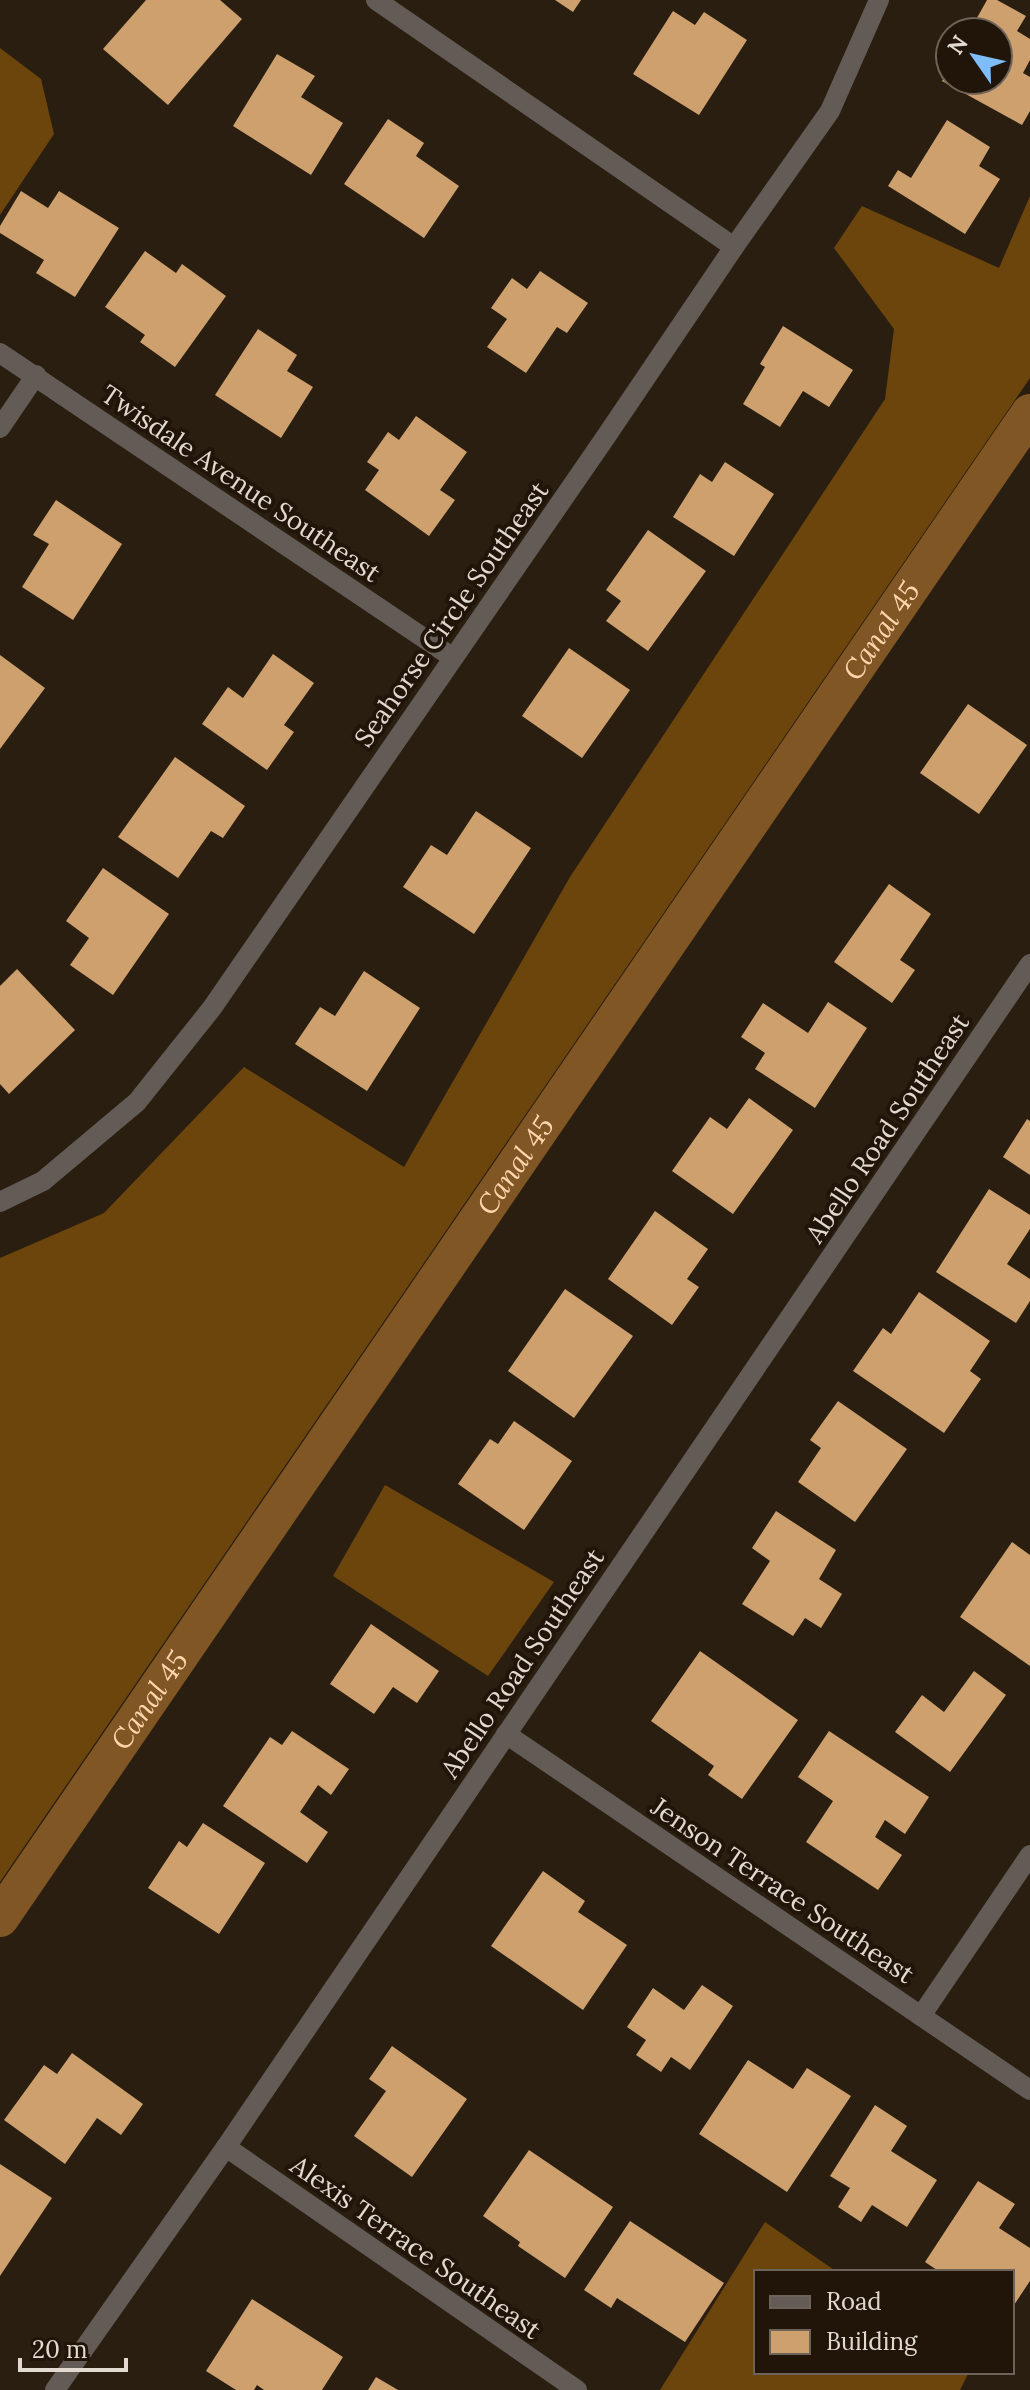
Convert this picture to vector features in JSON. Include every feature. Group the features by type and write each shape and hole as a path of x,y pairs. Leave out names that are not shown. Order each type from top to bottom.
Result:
{"street":[{"path":"376,0 734,247"},
{"name":"Seahorse Circle Southeast","path":"0,1202 43,1181 137,1102 212,1008 830,111 879,0"},
{"name":"Twisdale Avenue Southeast","path":"0,353 452,657"},
{"path":"0,428 36,375"},
{"name":"Abello Road Southeast","path":"55,2390 226,2147 1030,964"},
{"name":"Jenson Terrace Southeast","path":"506,1734 1030,2090"},
{"path":"921,2016 1030,1855"},
{"name":"Alexis Terrace Southeast","path":"226,2147 577,2390"}],"shaded area":[{"path":"0,48 41,79 54,134 0,215"},
{"path":"1030,196 1030,378 0,1882 0,1258 104,1213 244,1067 404,1167 570,877 885,399 894,329 834,248 862,206 999,268"},
{"path":"385,1485 554,1582 488,1676 333,1576"},
{"path":"765,2222 834,2270 754,2270 754,2374 968,2374 960,2390 660,2390"}],"building":[{"path":"146,0 220,0 242,19 168,105 103,49"},
{"path":"555,0 581,0 573,12"},
{"path":"987,0 997,0 1026,16 1017,31 1030,39 1030,60 1023,73 1030,77 1030,111 1022,125 969,96 1014,96 1014,16 978,16"},
{"path":"673,11 695,25 704,12 747,40 699,115 633,74"},
{"path":"277,54 315,76 301,97 343,123 311,175 233,126"},
{"path":"388,119 424,143 416,156 459,186 424,238 344,184"},
{"path":"947,120 990,147 979,166 1000,179 965,234 888,186 898,170 911,178"},
{"path":"21,191 48,208 59,191 119,228 75,297 36,273 44,260 0,233 0,226"},
{"path":"145,251 176,273 182,264 226,296 175,367 140,342 145,335 105,307"},
{"path":"540,271 588,303 567,333 557,327 526,373 487,347 507,319 491,308 512,278 527,289"},
{"path":"783,326 853,370 829,407 803,391 780,427 743,404 765,367 760,364"},
{"path":"258,329 297,355 287,371 313,387 281,438 215,395"},
{"path":"416,416 467,452 440,490 455,500 429,536 365,490 379,470 367,462 388,432 399,440"},
{"path":"725,462 774,494 734,556 673,517 700,474 712,482"},
{"path":"56,500 122,544 73,620 22,587 49,544 33,535"},
{"path":"648,530 706,571 648,651 606,621 621,601 606,590"},
{"path":"569,648 630,690 582,758 522,716"},
{"path":"273,654 314,683 284,725 294,732 267,770 202,724 228,687 243,698"},
{"path":"0,655 45,688 0,749"},
{"path":"968,704 1027,745 979,814 920,773"},
{"path":"175,757 245,806 223,838 211,831 178,878 118,837"},
{"path":"476,811 531,848 474,934 403,887 431,845 447,855"},
{"path":"103,868 169,914 113,995 70,965 89,938 66,921"},
{"path":"889,884 931,914 900,960 915,970 892,1003 834,962"},
{"path":"17,969 75,1030 9,1094 0,1084 0,986"},
{"path":"364,971 420,1008 367,1091 295,1044 320,1007 335,1016"},
{"path":"828,1002 867,1028 815,1108 755,1069 765,1053 741,1037 763,1003 808,1033"},
{"path":"749,1098 793,1130 733,1214 672,1171 710,1117 727,1129"},
{"path":"1027,1119 1030,1121 1030,1175 1003,1157"},
{"path":"989,1189 1030,1215 1030,1229 1007,1264 1030,1279 1030,1301 1016,1323 936,1272"},
{"path":"655,1211 708,1249 687,1279 699,1287 672,1325 608,1279"},
{"path":"565,1289 633,1336 574,1418 508,1371"},
{"path":"919,1292 990,1341 970,1371 981,1379 944,1433 853,1371 883,1328 891,1334"},
{"path":"838,1401 907,1449 855,1522 798,1482 821,1448 810,1440"},
{"path":"514,1421 572,1461 524,1530 458,1484 490,1439 498,1444"},
{"path":"776,1511 836,1550 819,1579 842,1594 821,1628 805,1618 793,1636 742,1604 770,1561 752,1548"},
{"path":"1012,1542 1030,1555 1030,1666 960,1617"},
{"path":"371,1624 439,1671 417,1703 393,1687 374,1714 330,1684"},
{"path":"700,1651 798,1720 742,1799 708,1775 714,1766 651,1721"},
{"path":"974,1671 1006,1695 950,1772 895,1732 922,1695 944,1712"},
{"path":"292,1731 349,1769 331,1795 318,1785 300,1812 328,1832 307,1863 223,1806 270,1737 282,1745"},
{"path":"829,1731 929,1797 905,1834 885,1820 875,1837 902,1855 878,1890 806,1842 833,1801 798,1777"},
{"path":"203,1823 265,1863 219,1934 148,1888 179,1841 187,1847"},
{"path":"543,1871 585,1901 578,1912 627,1945 583,2010 491,1946"},
{"path":"702,1985 733,2006 690,2070 671,2057 661,2072 636,2055 646,2040 627,2027 653,1988 684,2010"},
{"path":"392,2046 467,2099 412,2177 354,2136 386,2091 369,2079"},
{"path":"72,2053 143,2104 121,2135 97,2118 65,2164 4,2120 44,2065 57,2074"},
{"path":"748,2060 793,2089 807,2068 851,2096 787,2192 699,2134"},
{"path":"875,2105 907,2126 891,2151 937,2180 907,2227 872,2205 861,2222 838,2207 850,2188 830,2176"},
{"path":"529,2150 613,2207 565,2278 518,2246 520,2242 483,2216"},
{"path":"0,2164 52,2198 0,2276"},
{"path":"978,2181 1015,2204 999,2228 1030,2248 1030,2281 1014,2305 1014,2270 937,2270 925,2262"},
{"path":"630,2221 724,2283 685,2342 617,2298 611,2308 584,2290"},
{"path":"252,2299 343,2357 322,2390 264,2390 257,2385 254,2390 236,2390 206,2371"},
{"path":"376,2377 398,2390 368,2390"}],"waterway":[{"name":"Canal 45","path":"0,1918 1030,413"}]}
